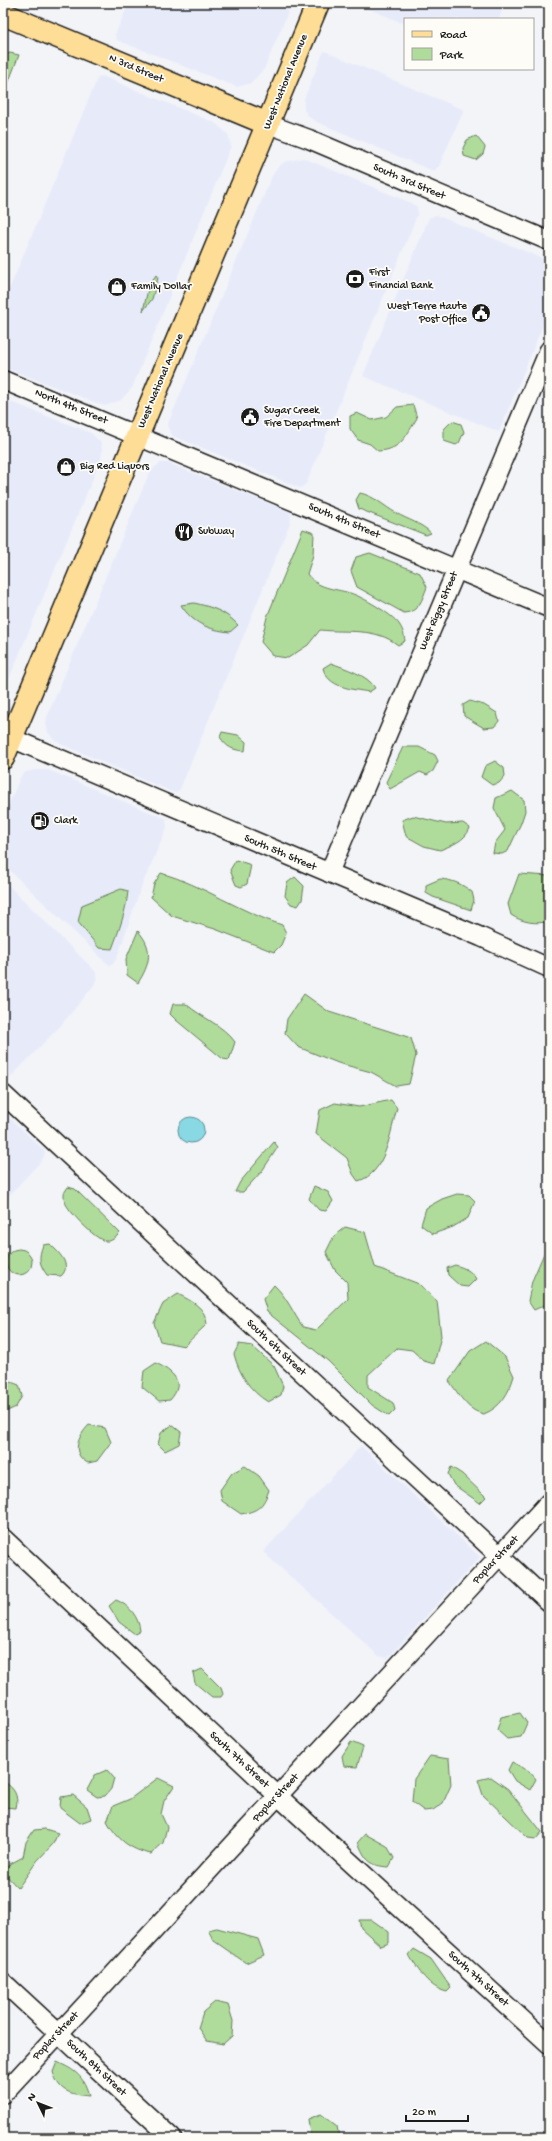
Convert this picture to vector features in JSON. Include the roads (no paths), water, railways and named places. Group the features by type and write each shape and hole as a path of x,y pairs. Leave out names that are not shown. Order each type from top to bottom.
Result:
{"main road":[{"name":"West National Avenue","path":"7,748 318,3"},
{"name":"N 3rd Street","path":"3,14 268,124"}],"street":[{"name":"South 3rd Street","path":"268,124 310,139 549,241"},
{"name":"West Riggy Street","path":"329,873 549,350"},
{"name":"North 4th Street","path":"3,380 138,435"},
{"name":"South 4th Street","path":"138,435 549,608"},
{"name":"South 5th Street","path":"7,748 329,873 549,968"},
{"name":"South 6th Street","path":"3,1094 549,1602"},
{"name":"Poplar Street","path":"3,2094 549,1502"},
{"name":"South 7th Street","path":"3,1538 278,1796 549,2044"},
{"name":"South 8th Street","path":"3,1982 172,2138"}],"water":[{"path":"191,1117 200,1121 204,1130 200,1139 191,1143 182,1139 178,1130 182,1121"}],"place":[{"name":"First Financial Bank","path":"355,279"},
{"name":"Family Dollar","path":"117,287"},
{"name":"West Terre Haute Post Office","path":"481,313"},
{"name":"Sugar Creek Fire Department","path":"250,417"},
{"name":"Big Red Liquors","path":"66,467"},
{"name":"Subway","path":"184,532"},
{"name":"Clark","path":"40,821"}]}
